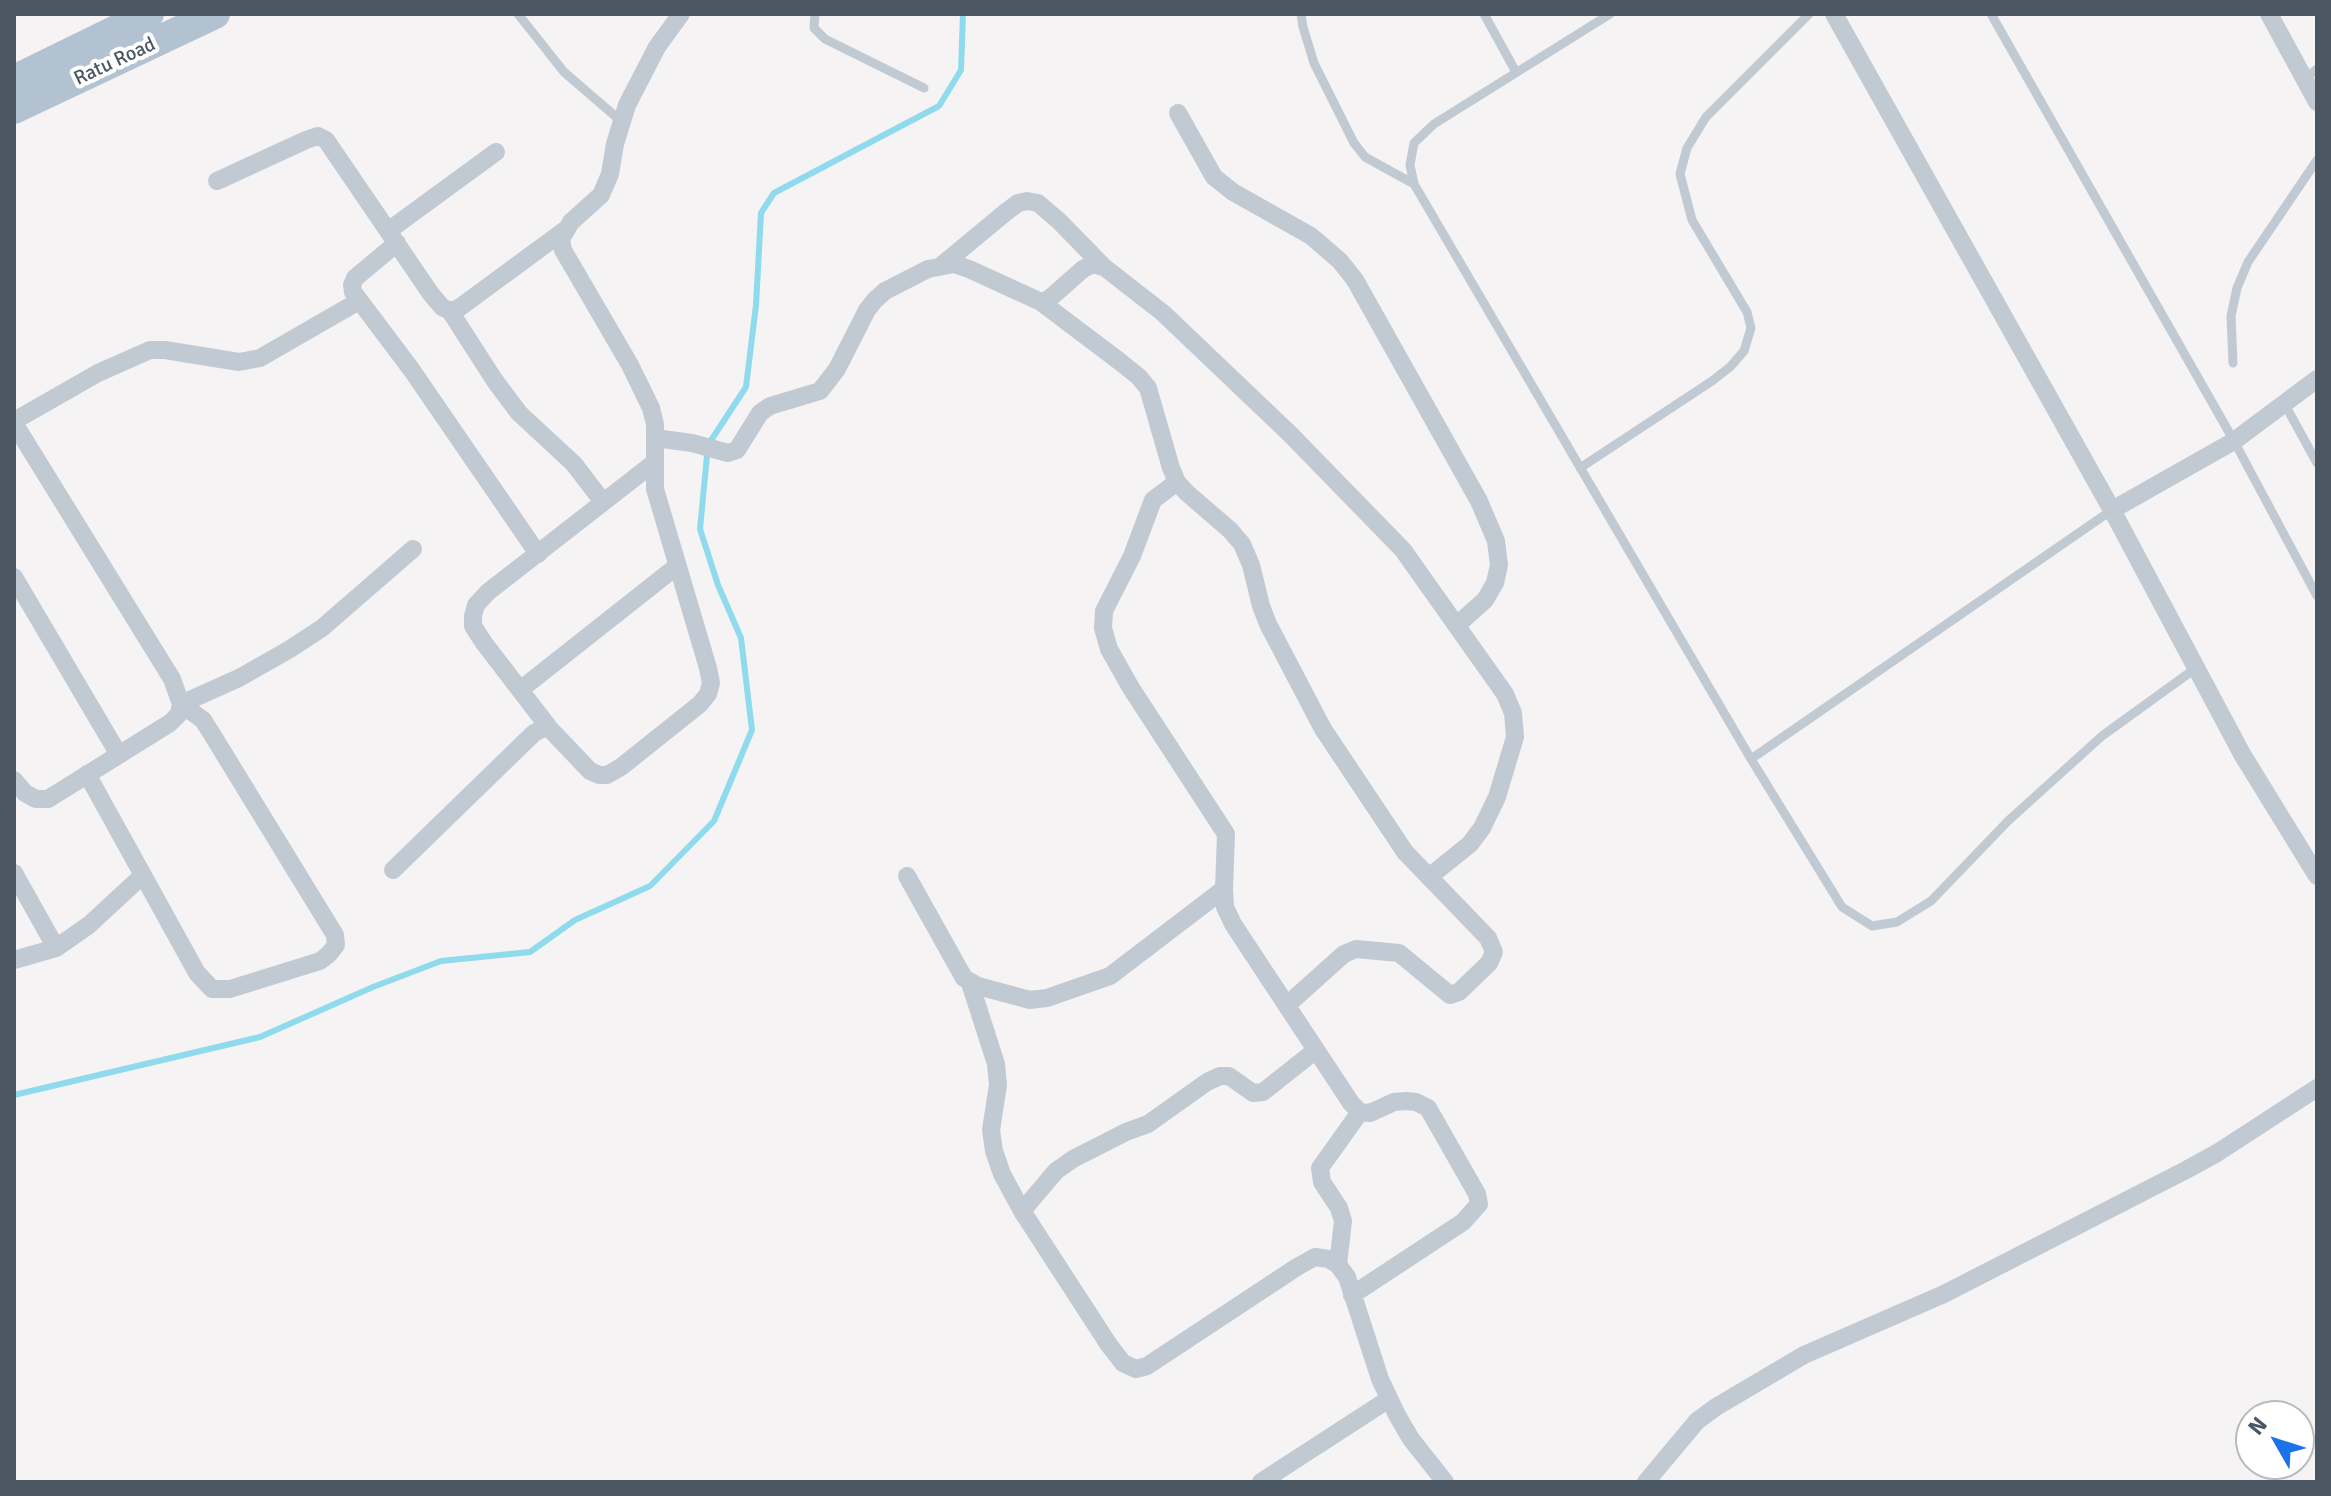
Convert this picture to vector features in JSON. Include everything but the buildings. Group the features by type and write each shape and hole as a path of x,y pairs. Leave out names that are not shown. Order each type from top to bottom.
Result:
{"main road":[{"name":"Ratu Road","path":"14,80 149,14"},
{"name":"Ratu Road","path":"14,109 215,14"}],"street":[{"path":"655,462 488,592 476,605 473,616 473,626 484,643 550,729 590,771 599,775 607,775 632,758 700,704 708,694 711,683 655,489 655,462 655,438 651,408 563,250 561,239 571,222 601,195 610,174 627,105 657,47 681,14"},
{"path":"1834,14 2112,510 2242,754 2317,876"},
{"path":"2269,14 2311,74 2317,102"},
{"path":"1178,113 1214,177 1233,192 1311,236 1340,261 1355,280 1479,501 1496,541 1499,565 1495,583 1485,600 1457,625"},
{"path":"217,181 318,136 326,140 436,300 450,311 519,413 574,464 603,502"},
{"path":"496,152 393,237 352,285 359,301 411,369 538,554"},
{"path":"942,265 1018,203 1038,203 1104,267 1163,313 1290,434 1403,550 1505,694 1513,713 1515,737 1497,797 1482,828 1470,844 1429,877"},
{"path":"450,311 459,308 565,230"},
{"path":"655,438 692,443 728,453 737,450 760,413 770,406 820,391 837,369 875,300 885,291 942,265 954,264 969,269 1041,302 1139,377 1148,388 1177,482 1242,544 1268,624 1323,729 1405,852 1488,938 1494,952 1489,963 1459,992 1450,995 1399,953 1356,949 1344,954 1287,1005"},
{"path":"1041,302 1049,299 1083,269 1093,264 1104,267"},
{"path":"14,780 25,793 36,799 48,799 170,723 179,714 181,704 172,679 14,422 98,373 150,350 239,362 260,358 359,301"},
{"path":"2112,510 2234,441 2317,379"},
{"path":"1177,482 1153,500 1132,556 1104,611 1103,628 1109,649 1226,834 1225,907 1233,924 1351,1103 1360,1112 1370,1113 1394,1102 1416,1102 1428,1108 1477,1194 1479,1204 1463,1222 1352,1295"},
{"path":"181,704 239,678 322,628 413,549"},
{"path":"520,690 677,566"},
{"path":"14,577 119,755"},
{"path":"87,774 197,973 212,989 230,989 320,961 336,945 335,935 203,720 181,704"},
{"path":"393,870 534,733 544,728 550,729"},
{"path":"14,873 56,948"},
{"path":"14,960 56,948 89,925 143,875"},
{"path":"907,876 959,972 970,983 996,1064 998,1085 991,1130 1002,1174 1022,1211 1123,1363 1136,1369 1147,1366 1306,1262 1315,1257 1329,1259 1347,1277 1389,1399 1411,1439 1445,1482"},
{"path":"970,983 1030,1000 1087,986 1110,976 1224,889"},
{"path":"1022,1211 1056,1171 1073,1159 1148,1124 1207,1082 1229,1076 1253,1093 1263,1092 1316,1050"},
{"path":"1646,1482 1697,1421 1804,1355 1944,1294 2176,1175 2217,1153 2317,1088"},
{"path":"1338,1265 1343,1221 1339,1208 1322,1182 1320,1168 1360,1112"},
{"path":"1261,1482 1389,1399"}],"lane":[{"path":"518,14 564,72 622,122"},
{"path":"815,14 814,28 825,39 924,88"},
{"path":"1301,14 1314,63 1354,143 1365,157 1414,184"},
{"path":"1484,14 1516,72"},
{"path":"1610,14 1434,124 1414,143 1410,165 1414,184 1751,759 1842,907 1872,926 1897,922 1931,901 2008,821 2102,736 2196,668"},
{"path":"1580,468 1712,381 1744,351 1751,328 1747,312 1692,220 1680,174 1687,148 1706,117 1809,14"},
{"path":"1991,14 2234,441 2317,596"},
{"path":"2233,363 2231,316 2237,288 2248,262 2317,160"},
{"path":"2284,403 2317,463"},
{"path":"1751,759 2112,510"}],"waterway":[{"path":"14,1095 260,1037 441,961 530,952 575,920 650,886 714,821 752,730 741,638 718,585 700,529 708,445 746,387 756,305 761,213 774,193 939,106 961,70 963,14"}]}
